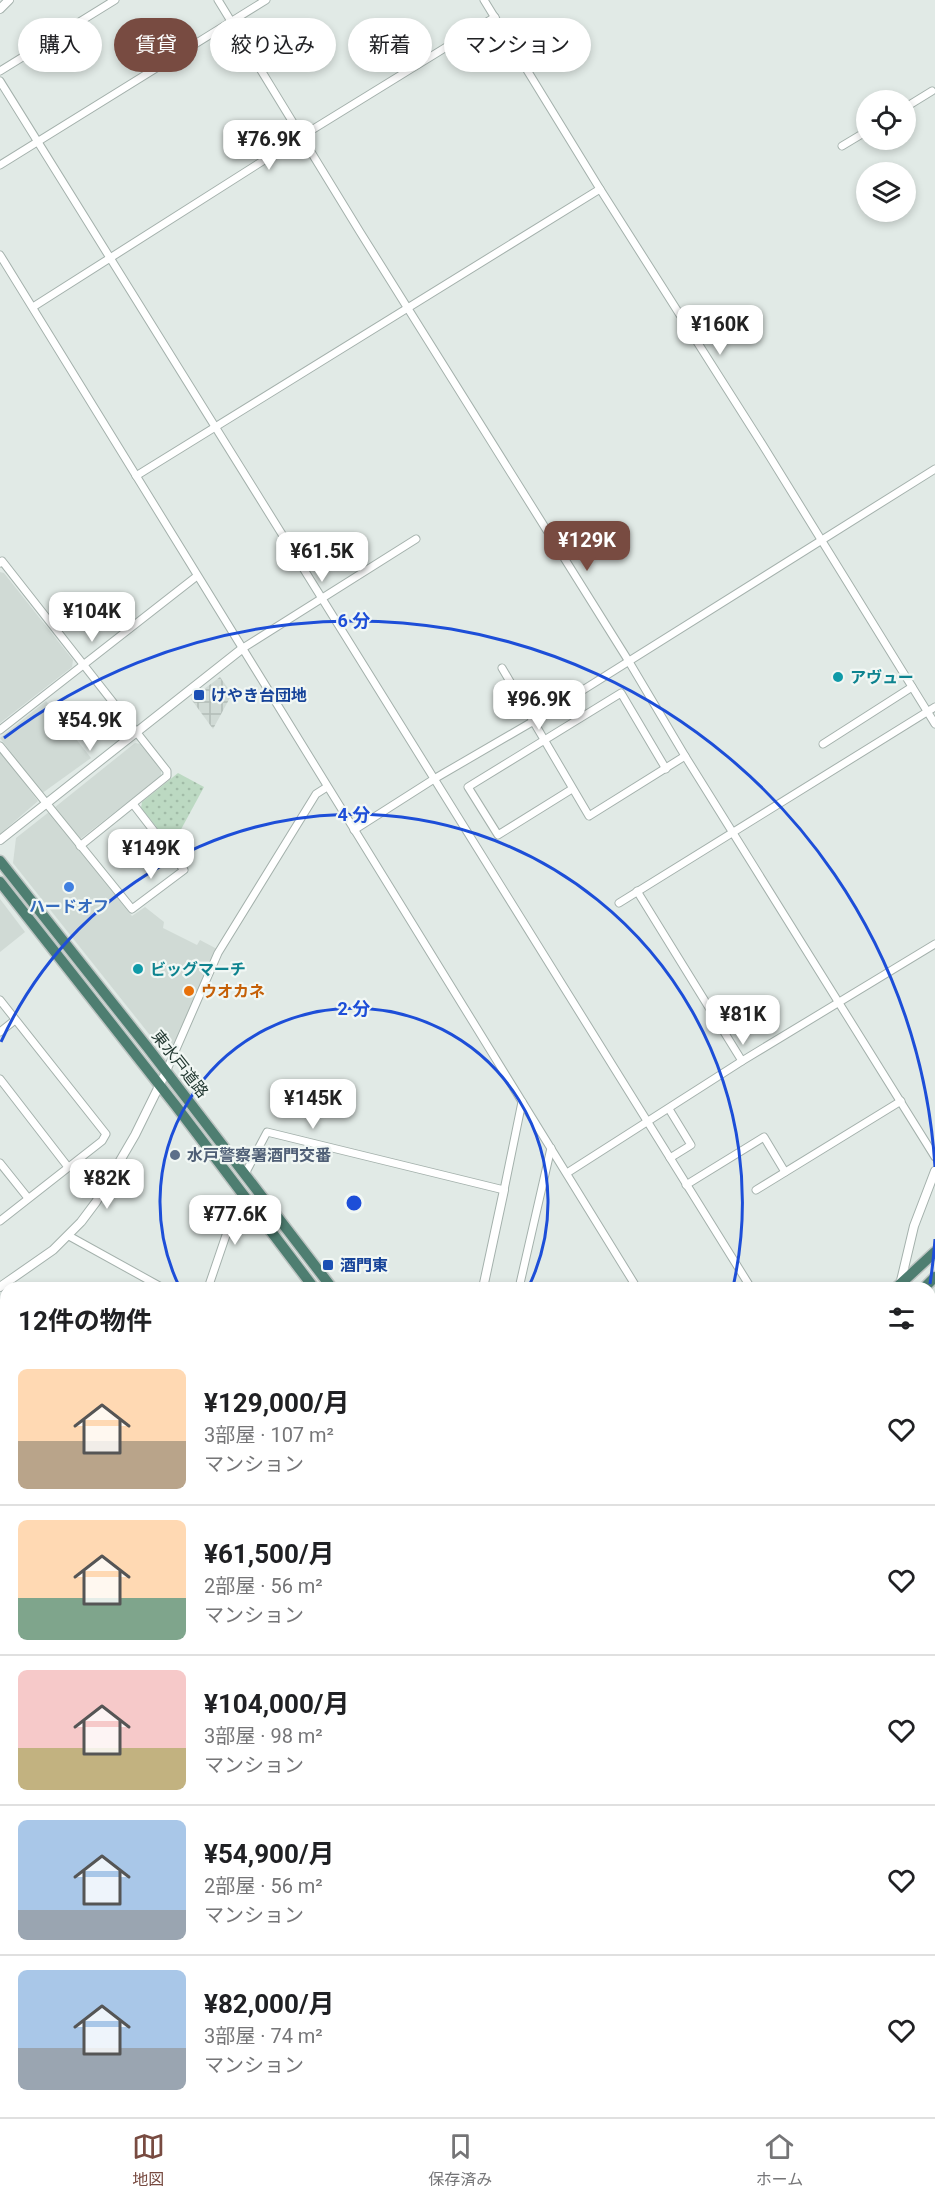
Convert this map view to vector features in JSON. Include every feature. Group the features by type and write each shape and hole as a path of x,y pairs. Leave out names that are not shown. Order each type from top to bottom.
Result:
{"highway":[{"name":"東水戸道路","path":"0,861 327,1282"},
{"name":"東水戸道路","path":"0,882 243,1193 310,1282"},
{"path":"904,1282 935,1252"}],"street":[{"path":"0,9 9,0"},
{"path":"0,71 116,0"},
{"path":"218,0 229,18"},
{"path":"237,18 266,0"},
{"path":"484,0 935,724"},
{"path":"33,307 302,136 495,17"},
{"path":"0,165 210,35"},
{"path":"262,72 935,1157"},
{"path":"0,81 747,1282"},
{"path":"916,101 932,91"},
{"path":"842,146 856,138"},
{"path":"136,476 600,189"},
{"path":"0,255 633,1282"},
{"path":"354,830 532,722 935,469"},
{"path":"0,840 243,648 416,539"},
{"path":"0,562 2,561 167,771 167,776 80,846"},
{"path":"0,730 197,576"},
{"path":"502,668 532,722 590,816 685,756"},
{"path":"823,744 912,687"},
{"path":"572,789 498,836 468,788 621,693 666,769"},
{"path":"619,903 935,707"},
{"path":"0,746 132,909 184,870 133,804"},
{"path":"7,1282 69,1236 96,1202 160,1086 218,952 316,794 327,787"},
{"path":"637,891 742,1061"},
{"path":"567,1173 742,1061 935,944"},
{"path":"0,1000 106,1134 102,1141 0,1221"},
{"path":"0,1032 15,1020"},
{"path":"0,1079 68,1167"},
{"path":"0,1096 8,1089"},
{"path":"756,1190 901,1101"},
{"path":"484,1282 522,1102"},
{"path":"669,1108 691,1145 670,1158"},
{"path":"245,1174 267,1132 504,1190"},
{"path":"686,1185 764,1137 785,1172"},
{"path":"520,1282 551,1148"},
{"path":"0,1163 28,1198"},
{"path":"900,1282 914,1226 935,1171"},
{"path":"210,1282 237,1203 243,1193"},
{"path":"69,1236 152,1282"}],"shaded area":[{"path":"0,572 4,573 73,660 72,667 0,723"},
{"path":"220,677 232,694 213,729 191,699"},
{"path":"46,701 91,758 41,794 0,738"},
{"path":"135,743 141,744 161,770 161,776 79,840 54,808"},
{"path":"0,750 38,801 0,834"},
{"path":"49,812 132,916 145,907 164,922 163,928 197,945 200,940 217,949 169,1059 13,863 16,838"},
{"path":"0,899 25,932 0,952"}],"green space":[{"path":"178,773 204,787 172,846 141,808 142,802"}],"place":[{"name":"アヴュー","path":"838,677"},
{"name":"けやき台団地","path":"199,695"},
{"name":"ハードオフ","path":"69,887"},
{"name":"ビッグマーチ","path":"138,969"},
{"name":"ウオカネ","path":"189,991"},
{"name":"水戸警察署酒門交番","path":"175,1155"},
{"name":"酒門東","path":"328,1265"}]}
